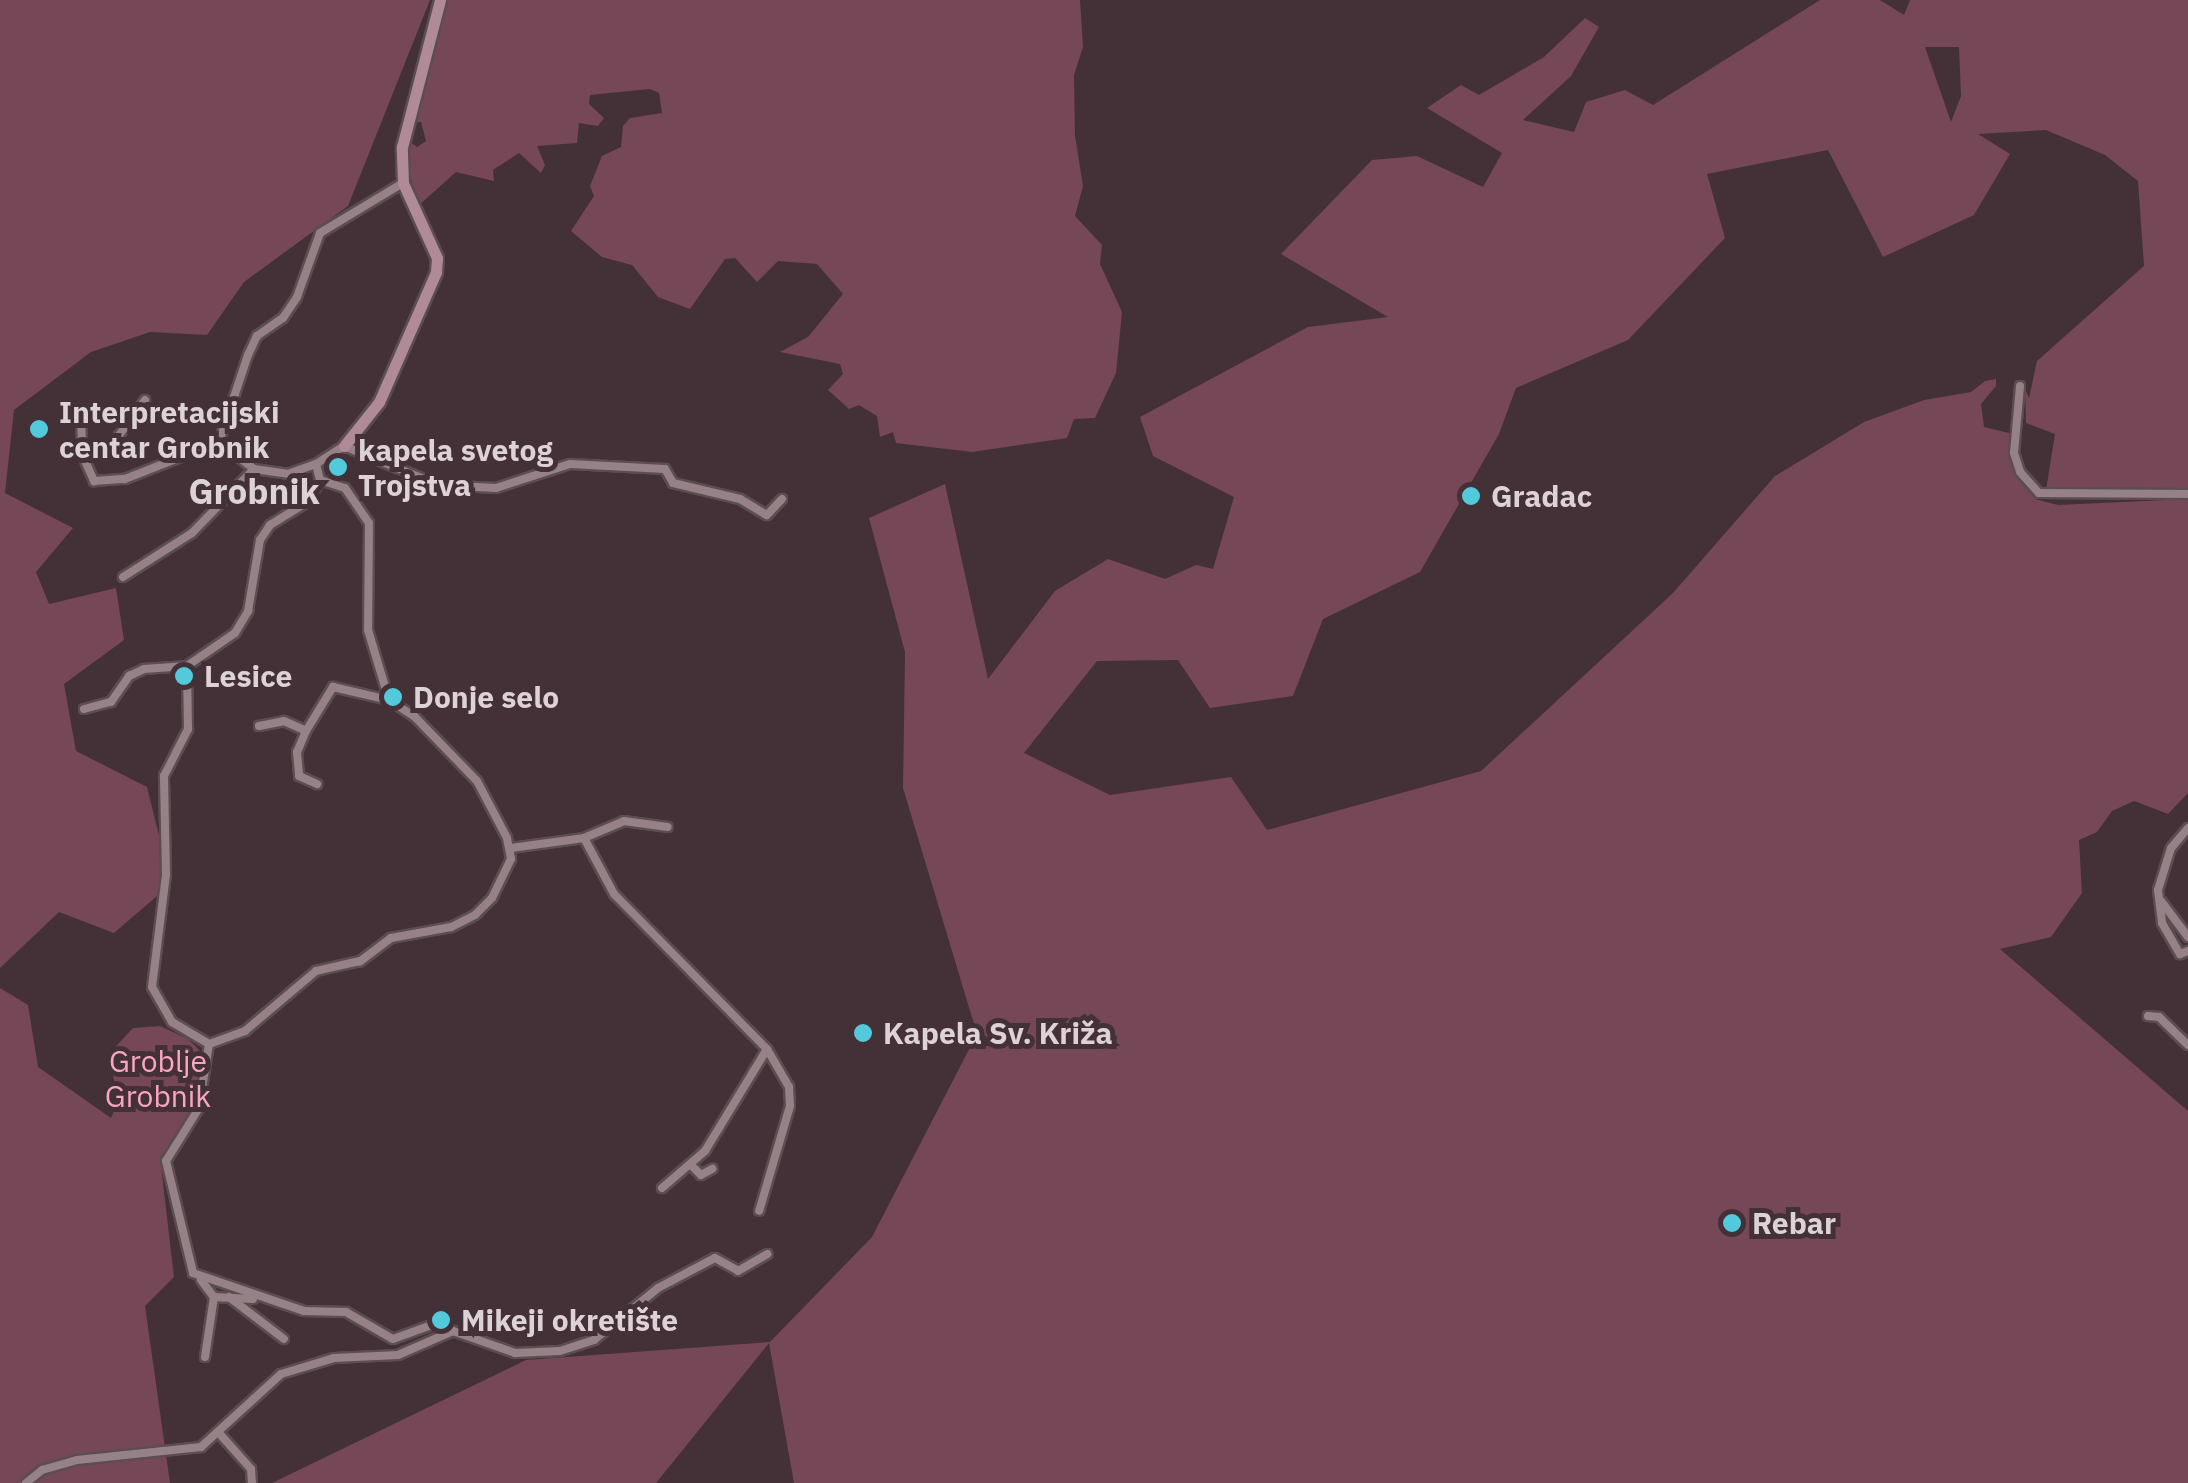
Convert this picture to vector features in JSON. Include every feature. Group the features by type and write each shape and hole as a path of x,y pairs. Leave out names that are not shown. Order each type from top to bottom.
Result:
{"main road":[{"path":"344,446 380,402 436,272 437,258 403,183 405,132 438,3"}],"street":[{"path":"219,442 257,336 283,318 297,297 320,234 403,183"},
{"path":"2020,386 2014,453 2020,472 2039,493 2188,494"},
{"path":"82,454 112,446 146,400"},
{"path":"80,418 82,454 91,478 103,481 219,442"},
{"path":"219,442 254,469 288,474 316,464 344,446 438,485 496,488 570,464 666,469 674,484 740,500 767,515 782,499"},
{"path":"84,709 110,702 128,676 144,669 186,666 235,633 248,611 260,540 270,525 309,501 320,480 316,464"},
{"path":"123,577 192,533 254,469"},
{"path":"320,480 345,488 369,524 368,630 388,700"},
{"path":"186,666 188,729 164,776 166,874 152,986 172,1022 209,1044 245,1032 281,994 316,970 360,961 391,938 451,928 475,914 507,872 511,848 477,781 414,717 388,700 334,687 297,752 299,776 317,784"},
{"path":"259,726 284,721 306,731"},
{"path":"511,848 584,838 624,822 668,827"},
{"path":"2188,828 2161,874 2162,923 2180,954 2188,951"},
{"path":"584,838 614,894 767,1049 789,1088 790,1106 759,1211"},
{"path":"2161,900 2188,937"},
{"path":"2148,1016 2159,1017 2188,1046"},
{"path":"205,1357 214,1297 184,1252 166,1161 200,1108 209,1044"},
{"path":"662,1188 691,1165 724,1125 767,1049"},
{"path":"691,1165 701,1175 712,1169"},
{"path":"201,1280 304,1312 346,1312 392,1339 437,1323 515,1353 560,1351 594,1340 658,1288 715,1258 738,1271 767,1254"},
{"path":"214,1297 261,1297"},
{"path":"229,1297 273,1324 284,1339"},
{"path":"26,1483 42,1470 77,1460 178,1454 219,1433 281,1374 334,1358 398,1355 453,1331"},
{"path":"219,1433 251,1469 252,1483"}],"green space":[{"path":"0,0 430,0 348,206 244,282 207,335 150,332 91,352 14,410 5,493 73,528 36,572 49,604 116,588 124,640 64,684 76,751 147,787 171,884 114,933 59,912 0,968"},
{"path":"446,0 1080,0 1083,47 1074,75 1075,136 1083,186 1075,216 1102,245 1100,264 1122,312 1116,373 1095,418 1074,419 1067,438 972,452 896,443 893,432 880,437 877,416 859,405 849,409 828,390 843,374 840,364 780,352 808,337 843,294 817,264 778,261 757,282 735,258 725,259 690,309 658,297 632,265 602,257 571,231 594,196 590,186 602,156 621,147 623,126 630,118 662,113 659,93 650,89 590,95 589,104 604,118 598,126 579,123 577,143 537,146 545,165 541,173 519,153 493,170 494,181 456,172 418,206 405,156 409,141 417,147 426,141 421,122 411,123"},
{"path":"1820,0 1880,0 1904,15 1910,0 2188,0 2188,489 2046,490 2055,434 2026,423 2025,389 2029,398 2037,361 2144,266 2138,181 2105,155 2046,130 1978,134 2010,154 1974,215 1883,257 1828,150 1707,174 1725,238 1628,340 1516,388 1499,434 1420,572 1323,619 1293,696 1210,708 1178,660 1097,661 1024,753 1110,795 1231,777 1267,830 1481,771 1673,593 1775,476 1864,422 1924,400 1971,392 1985,381 1996,379 1996,386 1981,404 1984,427 2009,433 2009,458 2035,499 2058,505 2188,499 2188,793 2168,814 2134,801 2112,811 2097,832 2079,840 2082,893 2051,937 2000,949 2188,1111 2188,1483 794,1483 769,1343 656,1483 272,1483 526,1360 770,1342 872,1237 977,1034 903,788 905,652 869,518 945,484 988,679 1055,591 1108,559 1165,579 1196,565 1213,569 1234,497 1153,456 1140,417 1308,327 1388,317 1281,254 1372,160 1417,156 1483,187 1502,153 1427,108 1461,85 1479,95 1544,57 1585,18 1599,27 1571,76 1523,120 1574,132 1586,102 1625,90 1653,105","holes":["1925,47 1959,47 1961,96 1951,122"]},
{"name":"Groblje Grobnik","path":"0,988 28,1005 38,1067 111,1118 118,1102 109,1054 133,1028 160,1026 188,1039 204,1055 203,1088 191,1121 160,1157 174,1277 145,1306 170,1483 0,1483"}],"place":[{"name":"Interpretacijski centar Grobnik","path":"39,429"},
{"name":"kapela svetog Trojstva","path":"338,467"},
{"name":"Gradac","path":"1471,496"},
{"name":"Lesice","path":"184,676"},
{"name":"Donje selo","path":"393,697"},
{"name":"Kapela Sv. Križa","path":"863,1033"},
{"name":"Rebar","path":"1732,1223"},
{"name":"Mikeji okretište","path":"441,1320"}],"district":[{"name":"Grobnik","path":"254,491"}]}
